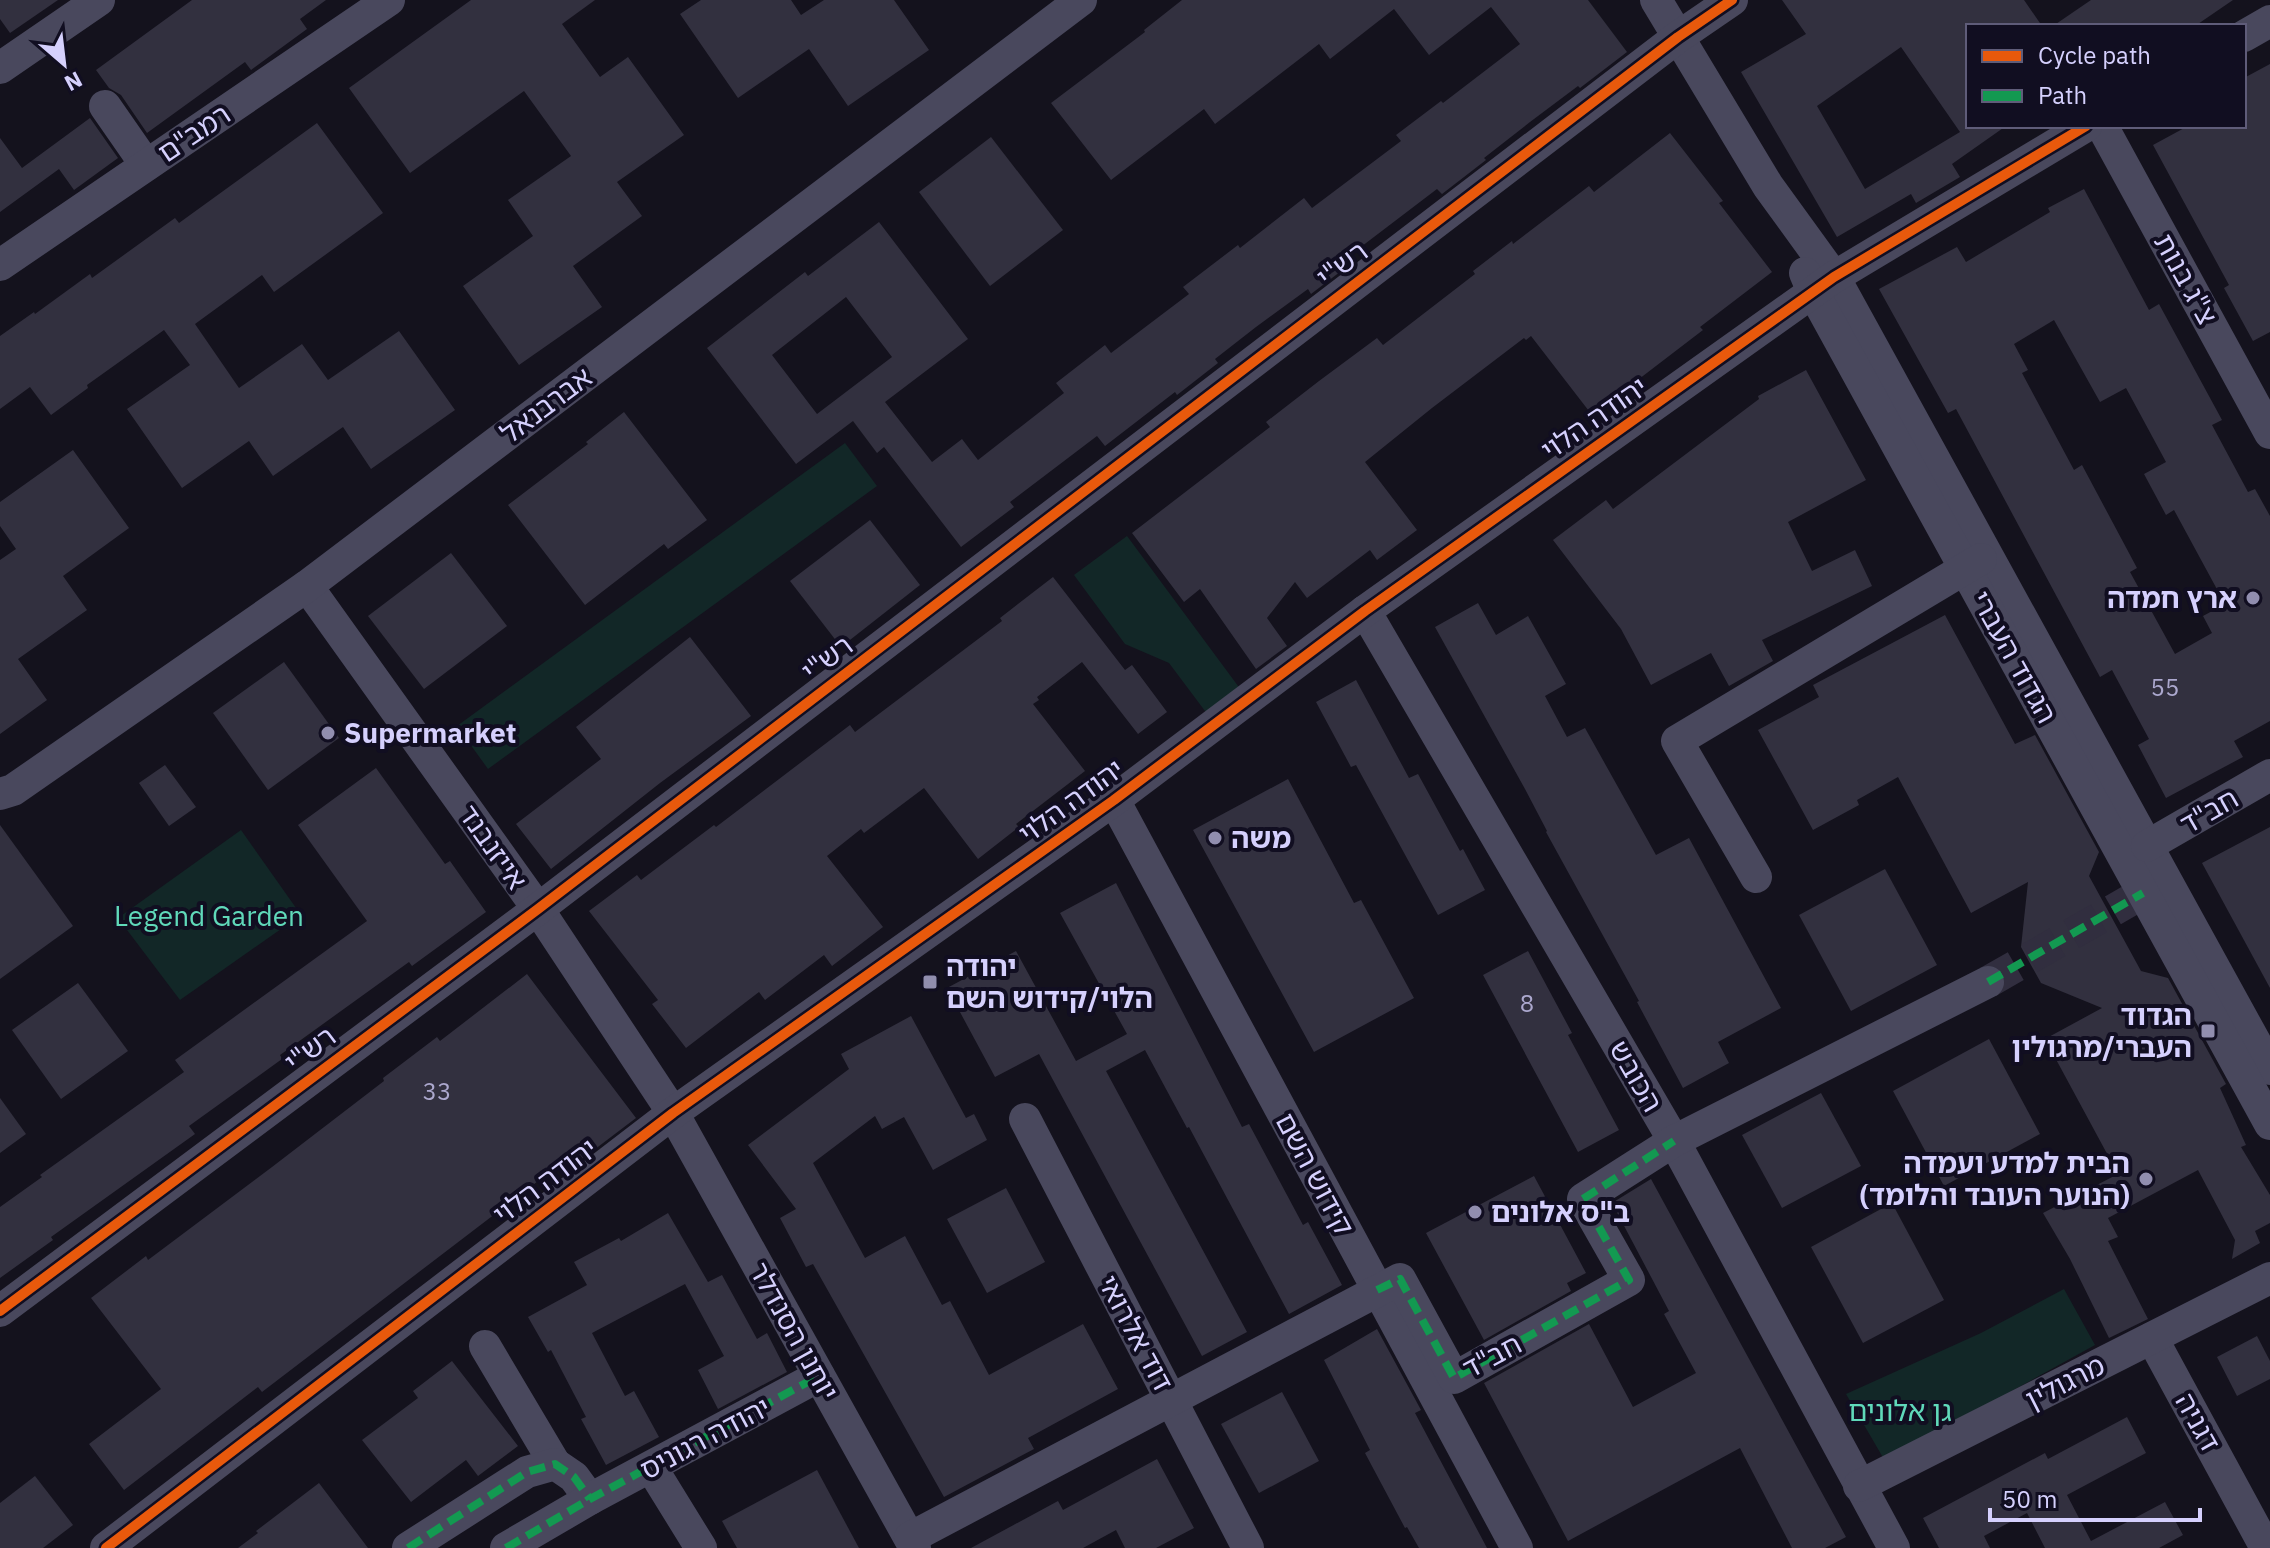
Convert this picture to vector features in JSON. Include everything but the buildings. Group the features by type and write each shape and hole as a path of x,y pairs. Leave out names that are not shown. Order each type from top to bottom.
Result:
{"street":[{"path":"0,68 99,0"},
{"name":"רמב\"ם","path":"0,265 389,0"},
{"name":"אברבנאל","path":"0,794 13,790 307,586 1081,0"},
{"name":"הגדוד העברי","path":"1656,0 1768,186 1976,562 2270,1124"},
{"name":"רש\"י","path":"0,1311 538,909 1678,37 1732,0"},
{"path":"2246,35 2270,21"},
{"path":"105,106 146,165"},
{"name":"יהודה הלוי","path":"106,1548 673,1113 1114,800 1365,611 1823,284 2083,128"},
{"name":"צ\"ג בנות","path":"2103,128 2270,433"},
{"path":"1756,877 1677,741 1976,562"},
{"name":"הגדוד העברי","path":"1976,562 2147,846 2270,1069"},
{"name":"אייזנבנד","path":"307,586 538,909 673,1113"},
{"name":"הכובש","path":"1365,611 1674,1141 1894,1548"},
{"name":"חב\"ד","path":"2147,846 2270,775"},
{"name":"קידוש השם","path":"1114,800 1517,1548"},
{"name":"חב\"ד","path":"1377,1290 1400,1279 1454,1378 1629,1280 1583,1199 1674,1141 1988,982"},
{"name":"יוחנן הסנדלר","path":"673,1113 912,1543"},
{"name":"דוד אלרואי","path":"1025,1119 1248,1548"},
{"name":"מרגולין","path":"1859,1486 2270,1278"},
{"path":"912,1543 1171,1399 1377,1290"},
{"name":"דגניה","path":"2152,1338 2266,1548"},
{"path":"485,1346 555,1464 574,1477 590,1499"},
{"name":"יהודה רגוניס","path":"506,1548 590,1499 819,1376"},
{"path":"408,1548 527,1472 555,1464"},
{"path":"651,1467 701,1548"}],"green space":[{"path":"845,443 877,486 488,769 457,726"},
{"path":"1127,536 1241,690 1208,715 1169,663 1125,644 1074,575"},
{"name":"Legend Garden","path":"241,830 301,915 180,1000 118,918"},
{"name":"גן אלונים","path":"2064,1289 2095,1345 1885,1461 1846,1394 1981,1333"}],"tunnel":[{"path":"1988,982 2143,893"}],"marked path":[{"path":"1988,982 2143,893"},
{"path":"1377,1290 1400,1279 1454,1378 1629,1280 1583,1199 1674,1141"},
{"path":"506,1548 590,1499 819,1376"},
{"path":"408,1548 527,1472 555,1464 574,1477 590,1499"}],"cycle path":[{"path":"0,1311 538,909 1678,37 1732,0"},
{"path":"106,1548 673,1113 1114,800 1365,611 1834,277 2083,128"}],"place":[{"name":"ארץ חמדה","path":"2253,598"},
{"name":"Supermarket","path":"328,733"},
{"name":"משה","path":"1215,838"},
{"name":"יהודה הלוי/קידוש השם","path":"930,982"},
{"name":"הגדוד העברי/מרגולין","path":"2208,1031"},
{"name":"הבית למדע ועמדה (הנוער העובד והלומד)","path":"2146,1179"},
{"name":"ב\"ס אלונים","path":"1475,1212"}]}
